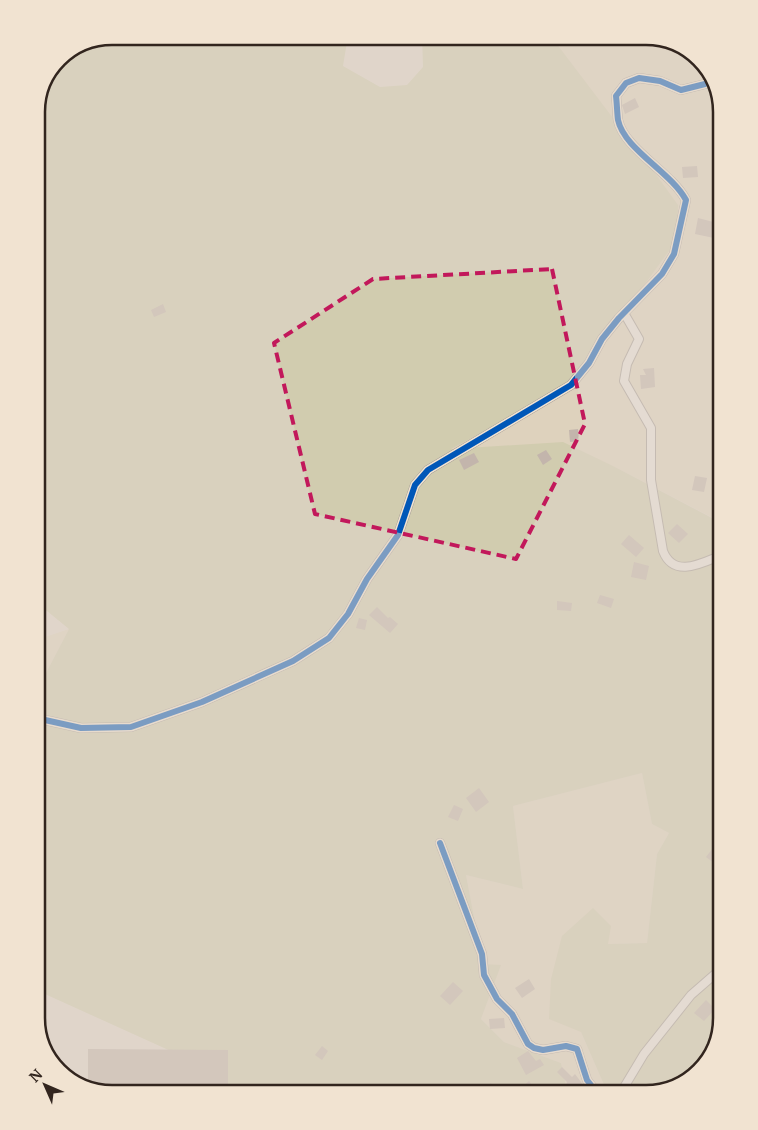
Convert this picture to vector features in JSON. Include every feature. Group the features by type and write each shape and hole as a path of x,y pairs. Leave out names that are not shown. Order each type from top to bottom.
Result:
{"street":[{"path":"45,720 81,728 131,727 202,702 293,662 329,638 348,614 367,579 398,535 416,485 428,470 571,385 589,364 602,339 662,274 674,254 686,200 680,188 630,141 618,121 616,96 626,83 639,78 660,81 681,90 706,83"},
{"path":"624,314 639,339 627,364 624,381 651,428 651,480 663,551 666,559 680,567 691,568 713,559"},
{"path":"440,843 482,954 484,975 497,999 512,1014 528,1044 534,1048 543,1050 566,1046 577,1049 592,1085"},
{"path":"625,1085 644,1054 691,995 713,976"}],"highlighted area":[{"path":"552,269 585,424 516,559 315,514 274,343 373,279"}],"shaded area":[{"path":"112,45 346,45 343,66 380,87 407,85 423,67 422,45 558,45 678,205 677,240 571,385 451,449 563,442 712,518 713,514 713,1018 711,1035 704,1052 687,1071 663,1083 604,1085 581,1032 549,1019 551,979 562,936 593,908 611,926 608,944 647,943 657,854 669,833 652,824 642,773 513,806 523,889 466,875 483,964 501,965 481,1019 504,1042 561,1063 566,1085 211,1085 206,1067 45,994 45,675 69,629 45,609 45,107 52,82 59,71 78,54 90,49"},
{"path":"556,45 651,45 663,47 680,54 699,71 708,86 713,112 713,518 615,467 450,449 571,385"},
{"path":"69,629 45,675 45,637"},
{"path":"642,773 652,824 669,833 657,854 647,943 608,944 581,1032 604,1085 566,1085 561,1063 504,1042 481,1019 500,966 483,964 466,875 523,889 513,806"}],"building":[{"path":"635,98 639,107 625,114 622,105"},
{"path":"697,166 698,177 683,178 682,167"},
{"path":"698,218 713,222 713,238 695,234"},
{"path":"163,304 166,312 154,317 151,310"},
{"path":"654,368 655,387 641,389 640,375 646,375 643,369"},
{"path":"578,429 579,441 570,442 569,430"},
{"path":"546,450 552,459 543,465 537,455"},
{"path":"474,453 479,462 464,470 459,460"},
{"path":"695,476 707,478 704,492 692,490"},
{"path":"677,524 688,534 679,543 668,533"},
{"path":"629,535 644,548 636,557 621,544"},
{"path":"634,562 649,566 646,580 631,577"},
{"path":"600,595 614,599 611,608 597,603"},
{"path":"557,601 572,603 571,611 557,610"},
{"path":"377,607 388,618 390,617 398,624 390,633 369,615"},
{"path":"359,618 367,620 365,630 356,628"},
{"path":"479,788 489,802 476,812 466,798"},
{"path":"454,805 463,809 458,821 448,817"},
{"path":"713,848 713,862 706,857"},
{"path":"529,979 535,989 522,998 515,988"},
{"path":"453,982 463,991 450,1005 440,996"},
{"path":"706,1000 713,1007 713,1011 704,1021 694,1013"},
{"path":"504,1018 505,1028 490,1029 489,1019"},
{"path":"322,1046 328,1051 322,1060 315,1055"},
{"path":"88,1049 228,1050 228,1085 107,1085 88,1080"},
{"path":"528,1051 536,1061 540,1059 544,1065 526,1075 517,1058"},
{"path":"562,1067 572,1077 575,1074 583,1085 566,1085 567,1082 557,1072"}],"cycle path":[{"path":"45,720 81,728 131,727 202,702 293,661 329,638 348,614 367,579 398,535 415,485 428,470 571,385 589,363 602,339 619,318 662,274 674,254 686,200 670,180 638,151 622,131 618,120 616,96 626,83 639,78 660,81 681,90 706,83"},
{"path":"440,843 482,954 484,975 497,999 512,1014 528,1044 534,1048 543,1050 566,1046 577,1049 587,1080 591,1085"}]}
